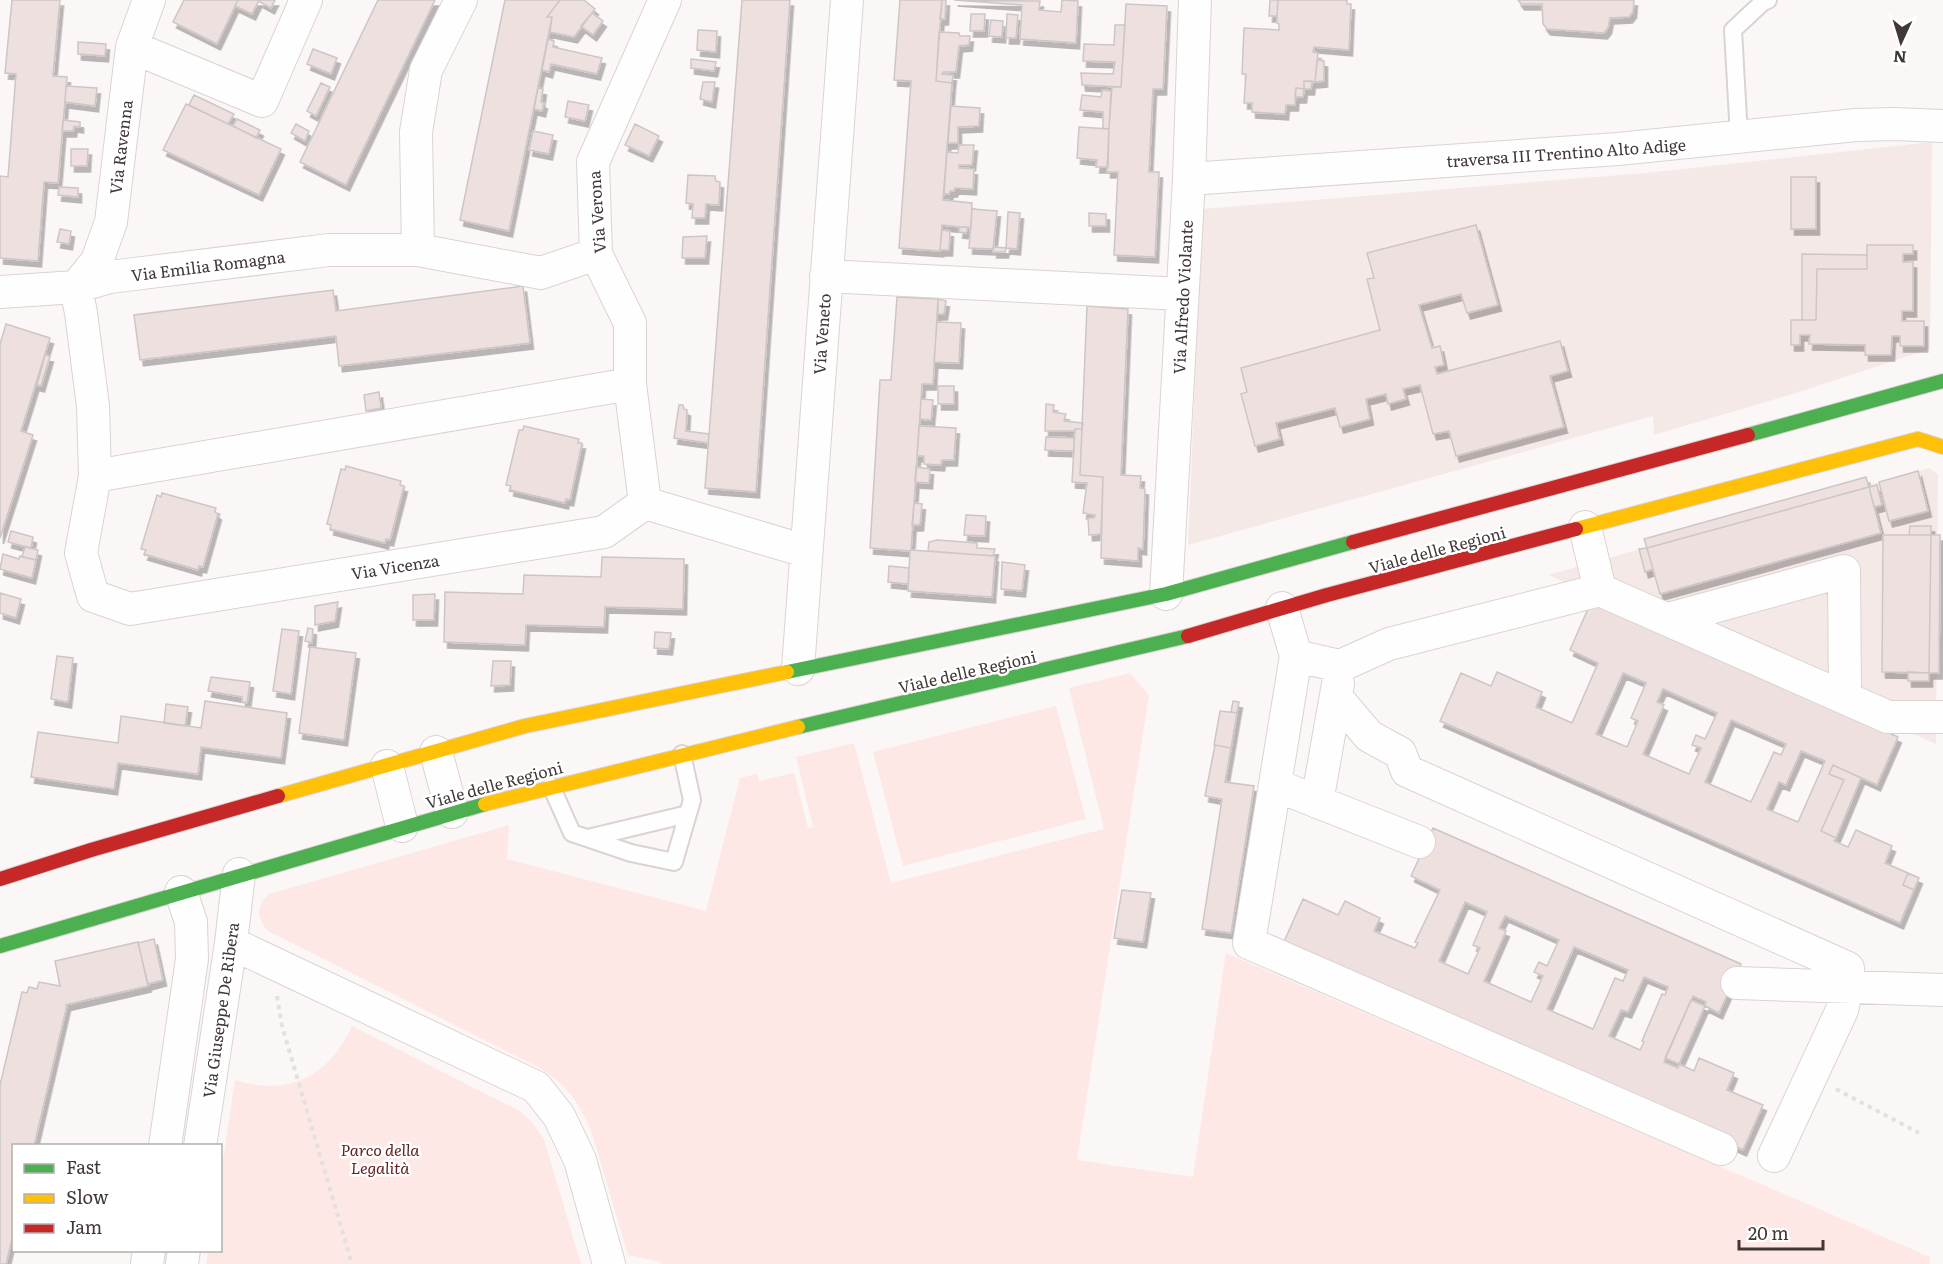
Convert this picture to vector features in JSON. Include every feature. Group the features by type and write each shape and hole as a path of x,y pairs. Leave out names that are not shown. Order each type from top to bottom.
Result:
{"street":[{"name":"Via Ravenna","path":"76,287 97,261 111,222 132,47 149,0"},
{"path":"132,47 262,101 306,0"},
{"path":"418,250 416,132 426,70 461,0"},
{"name":"Via Verona","path":"645,503 630,384 630,323 596,254 593,162 665,0"},
{"name":"Via Veneto","path":"798,669 847,0"},
{"name":"Via Alfredo Violante","path":"1167,600 1189,179 1195,0"},
{"name":"traversa III Trentino Alto Adige","path":"1189,179 1618,149 1856,125 1943,126"},
{"name":"Via Emilia Romagna","path":"0,292 76,287 110,277 329,250 418,250 541,273 596,254"},
{"path":"826,276 1182,294"},
{"name":"Via Vicenza","path":"76,287 93,406 95,476 81,553 93,596 130,609 604,532 645,503"},
{"name":"Viale delle Regioni","path":"0,879 91,850 525,726 798,669 1167,600 1469,510 1943,381"},
{"path":"95,476 630,384"},
{"name":"Viale delle Regioni","path":"0,946 402,826 551,786 1282,608 1918,439 1943,447"},
{"path":"645,503 805,551"},
{"path":"1585,527 1600,590"},
{"path":"1669,619 1844,571 1845,697"},
{"path":"1296,656 1340,666 1389,644 1600,590 1888,717 1943,717"},
{"path":"1282,608 1296,656 1249,943 1721,1149"},
{"path":"1317,802 1340,666"},
{"path":"1336,697 1369,736 1400,753 1407,771 1848,968 1842,1010 1774,1156"},
{"path":"436,752 452,812"},
{"path":"387,766 402,826"},
{"path":"1275,786 1419,843"},
{"name":"Via Giuseppe De Ribera","path":"200,1144 231,943 239,874"},
{"name":"Via Giuseppe De Ribera","path":"165,1144 192,959 191,922 181,892"},
{"path":"231,943 536,1088 559,1116 580,1160 609,1264"},
{"path":"1737,983 1943,990"},
{"path":"171,1108 205,1114"}],"lane":[{"path":"1739,137 1733,30 1768,0"},
{"path":"551,786 572,833 632,853 674,862 692,800 682,754"},
{"path":"588,838 688,814"}],"path":[{"path":"270,960 282,1026 352,1264"},
{"path":"1811,1077 1919,1133"}],"shaded area":[{"path":"1932,142 1930,349 1796,393 1654,435 1653,416 1188,545 1202,209 1645,173"},
{"path":"1930,468 1938,475 1936,744 1548,575"}],"green space":[{"path":"1130,673 1149,695 1077,1160 1193,1177 1226,953 1930,1257 1930,1264 662,1264 628,1255 591,1130 573,1097 559,1082 542,1069 268,931 261,921 260,908 269,894 509,825 507,859 706,911 740,778 757,774 759,781 794,773 808,828 813,827 796,757 854,743 891,883 1104,829 1069,688"},
{"path":"1056,706 1086,819 903,866 873,752"},
{"name":"Parco della Legalità","path":"352,1026 518,1110 533,1123 544,1139 581,1264 206,1264 208,1252 222,1252 222,1166 235,1080 254,1085 290,1084 319,1070 343,1043"}],"building":[{"path":"12,0 60,0 53,76 67,77 58,183 44,182 38,261 0,258 0,176 8,177 16,74 5,73"},
{"path":"184,0 238,0 217,44 173,22"},
{"path":"238,0 259,0 252,14 235,6"},
{"path":"261,0 275,0 271,8 260,2"},
{"path":"378,0 435,0 346,185 300,162"},
{"path":"505,0 560,0 547,17 552,17 509,231 460,220"},
{"path":"560,0 584,0 595,9 574,37 550,32 552,17 547,17"},
{"path":"742,0 790,0 756,492 705,488"},
{"path":"900,0 942,0 936,81 952,83 943,200 972,203 971,228 942,225 940,251 899,248 911,81 894,80"},
{"path":"942,0 946,0 945,19 940,19"},
{"path":"954,0 1040,1 1039,10 1061,12 1062,0 1078,1 1076,43 1020,39 1022,5"},
{"path":"1270,0 1278,0 1277,16 1269,16"},
{"path":"1278,0 1347,0 1347,4 1351,4 1349,50 1314,47 1313,52 1318,53 1315,82 1304,81 1304,89 1296,88 1295,105 1286,105 1285,114 1252,112 1252,103 1244,103 1246,74 1242,74 1244,28 1279,30"},
{"path":"1518,0 1634,0 1633,12 1629,17 1610,18 1608,28 1604,33 1547,29 1543,24 1542,4 1521,4"},
{"path":"1126,4 1167,6 1163,89 1153,89 1149,172 1159,172 1155,257 1114,255 1118,172 1107,172 1109,129 1112,87 1121,87"},
{"path":"592,13 603,21 593,35 581,26"},
{"path":"971,14 985,14 984,31 970,31"},
{"path":"1007,14 1018,15 1016,38 1006,38"},
{"path":"991,20 1003,21 1002,37 989,36"},
{"path":"1115,25 1125,25 1121,87 1082,85 1081,73 1113,74 1115,62 1083,61 1084,44 1114,45"},
{"path":"698,30 717,31 716,52 697,50"},
{"path":"939,32 970,36 969,45 959,46 956,72 943,72 942,74 953,75 952,83 936,81"},
{"path":"548,39 554,41 553,47 602,58 597,74 551,64 549,72 542,70"},
{"path":"78,42 106,44 105,56 78,54"},
{"path":"313,49 337,58 331,74 307,64"},
{"path":"691,59 716,62 714,71 691,68"},
{"path":"1317,60 1324,61 1324,81 1315,82"},
{"path":"1304,81 1312,81 1311,89 1304,89"},
{"path":"703,82 715,82 712,102 700,99"},
{"path":"321,83 330,87 316,116 307,111"},
{"path":"66,86 97,88 95,106 65,102"},
{"path":"538,88 543,89 542,111 534,109"},
{"path":"1296,88 1304,89 1303,97 1295,97"},
{"path":"1102,90 1111,91 1109,129 1103,129 1103,112 1080,110 1082,95 1101,97"},
{"path":"194,95 234,114 228,124 189,105"},
{"path":"568,101 589,105 585,121 565,117"},
{"path":"186,104 281,149 259,195 163,150"},
{"path":"951,106 980,108 979,126 958,127 958,143 948,143"},
{"path":"237,119 260,130 256,138 233,126"},
{"path":"63,120 80,122 80,127 74,126 73,131 62,131"},
{"path":"296,124 309,131 305,141 291,133"},
{"path":"635,124 659,136 649,156 625,145"},
{"path":"1079,127 1109,129 1108,167 1096,167 1097,160 1077,158"},
{"path":"533,131 553,135 549,154 529,150"},
{"path":"959,145 974,145 972,165 959,165 959,168 974,169 973,189 955,188 949,194 944,194 947,152 958,153"},
{"path":"71,149 88,149 87,166 71,166"},
{"path":"688,175 715,176 716,181 720,182 719,205 706,204 705,218 692,218 693,204 686,203"},
{"path":"1791,177 1816,177 1816,229 1791,229"},
{"path":"59,187 78,188 78,197 58,195"},
{"path":"972,209 997,211 993,249 969,248"},
{"path":"1008,212 1020,213 1017,249 1006,248"},
{"path":"1089,213 1106,214 1106,226 1089,226"},
{"path":"1476,225 1498,305 1467,313 1461,294 1419,305 1432,348 1440,346 1444,365 1435,367 1437,374 1560,341 1568,371 1550,376 1564,427 1456,456 1449,431 1433,434 1420,385 1403,389 1406,399 1388,404 1386,394 1366,399 1370,419 1340,427 1335,408 1276,423 1280,439 1255,446 1241,394 1247,392 1241,368 1380,330 1367,279 1374,278 1367,253"},
{"path":"960,227 968,227 966,233 959,232"},
{"path":"60,229 71,231 69,244 57,242"},
{"path":"942,230 950,231 949,250 940,250"},
{"path":"707,236 705,258 682,258 683,237"},
{"path":"1867,245 1913,245 1913,254 1903,254 1903,262 1913,262 1913,311 1902,311 1902,321 1924,321 1924,346 1900,346 1900,336 1892,336 1891,355 1865,355 1865,345 1809,344 1810,335 1800,335 1800,345 1791,345 1791,320 1816,320 1817,269 1867,269"},
{"path":"994,247 1006,248 1005,252 993,252"},
{"path":"1802,254 1867,255 1867,269 1817,269 1816,320 1802,320"},
{"path":"523,286 530,343 339,366 336,336 140,360 134,315 333,290 336,311"},
{"path":"897,297 938,299 933,384 922,384 911,550 995,556 992,597 908,591 910,551 870,548 880,380 891,380"},
{"path":"938,299 946,301 944,314 938,314"},
{"path":"1087,306 1128,309 1121,475 1141,476 1140,488 1145,489 1143,549 1138,548 1138,561 1101,558 1103,477 1080,475"},
{"path":"937,322 961,323 959,363 934,362"},
{"path":"6,324 50,338 21,431 33,435 0,538 0,344"},
{"path":"45,355 50,356 41,386 37,385"},
{"path":"938,386 954,386 954,404 938,404"},
{"path":"379,392 381,408 366,411 364,395"},
{"path":"921,399 933,400 931,420 920,419"},
{"path":"1046,404 1054,405 1053,412 1066,414 1064,421 1083,423 1082,429 1045,431"},
{"path":"679,405 683,405 687,410 686,431 709,434 708,443 674,438"},
{"path":"524,426 579,439 578,443 582,443 570,500 566,499 565,503 510,490 511,486 506,485 519,430 523,430"},
{"path":"919,426 956,428 954,460 942,460 941,465 924,464 924,456 917,456"},
{"path":"1075,429 1082,429 1080,475 1103,477 1101,534 1089,535 1088,518 1094,518 1095,515 1083,513 1087,483 1072,482"},
{"path":"1046,437 1074,438 1074,451 1045,450"},
{"path":"346,466 401,481 400,485 404,486 390,540 386,539 385,543 330,529 331,525 327,524 341,469 345,470"},
{"path":"916,467 930,469 929,483 915,482"},
{"path":"1918,471 1928,511 1889,521 1879,482"},
{"path":"1866,477 1869,487 1647,548 1644,539"},
{"path":"1877,485 1882,505 1874,507 1869,487"},
{"path":"1869,487 1881,533 1660,594 1647,548"},
{"path":"162,493 216,508 215,512 218,514 203,567 199,566 198,570 144,554 146,550 141,549 157,495 161,497"},
{"path":"914,503 922,504 920,525 912,525"},
{"path":"966,515 986,516 985,536 964,535"},
{"path":"1910,526 1931,526 1931,535 1909,535"},
{"path":"11,531 33,537 31,548 8,542"},
{"path":"1883,535 1931,535 1929,673 1882,672"},
{"path":"1931,535 1940,535 1939,673 1929,673"},
{"path":"937,540 977,543 977,548 995,549 993,556 928,551 929,542"},
{"path":"25,547 38,550 36,560 22,557"},
{"path":"1647,548 1653,569 1645,572 1639,549"},
{"path":"3,554 19,559 20,556 36,560 32,578 0,569"},
{"path":"602,557 684,559 683,609 605,607 604,627 526,625 525,645 444,642 445,592 523,594 524,575 601,577"},
{"path":"1002,562 1025,565 1022,591 1001,589"},
{"path":"889,566 909,568 908,584 888,582"},
{"path":"0,593 21,599 16,618 0,613"},
{"path":"435,594 434,620 413,620 413,595"},
{"path":"338,602 335,621 315,625 315,606"},
{"path":"1591,602 1898,737 1877,785 1833,765 1829,774 1844,780 1821,831 1836,838 1834,841 1848,847 1856,830 1892,846 1885,863 1908,873 1903,885 1914,890 1900,923 1440,721 1461,673 1491,686 1497,672 1542,692 1536,707 1572,723 1598,663 1570,650","holes":["1623,673 1646,683 1631,718 1638,721 1627,747 1596,734","1663,689 1717,713 1705,739 1696,735 1692,745 1701,748 1689,774 1643,754 1664,705 1657,702","1731,720 1786,744 1781,755 1774,752 1751,802 1705,782","1801,751 1825,761 1798,822 1767,809 1779,782 1786,785"]},
{"path":"308,628 313,629 312,643 305,641"},
{"path":"282,629 299,631 291,694 273,691"},
{"path":"655,632 671,633 669,649 654,648"},
{"path":"310,647 356,653 344,740 299,733"},
{"path":"57,656 73,658 68,702 51,699"},
{"path":"493,661 511,661 510,685 491,686"},
{"path":"1908,672 1929,673 1929,681 1908,681"},
{"path":"211,677 250,682 247,703 242,702 242,697 208,691"},
{"path":"205,701 287,713 281,758 201,747 198,774 118,763 114,789 31,777 38,732 118,743 121,716 201,728"},
{"path":"1233,701 1239,702 1237,713 1231,712"},
{"path":"166,704 188,707 185,726 164,723"},
{"path":"1220,711 1237,713 1231,748 1214,745"},
{"path":"1215,745 1231,748 1225,782 1254,786 1231,933 1202,929 1222,799 1205,796"},
{"path":"1833,765 1861,778 1836,838 1821,831 1844,780 1829,774"},
{"path":"1433,828 1741,964 1719,1013 1705,1006 1706,1002 1693,996 1664,1062 1678,1068 1679,1064 1694,1071 1699,1058 1734,1073 1727,1090 1763,1105 1743,1150 1282,946 1303,899 1338,915 1345,901 1380,918 1374,931 1415,948 1418,943 1415,942 1440,890 1411,876","holes":["1465,902 1487,912 1473,945 1480,948 1468,974 1439,961","1505,916 1559,940 1547,966 1539,962 1534,972 1543,976 1531,1002 1484,981 1506,931 1499,928","1574,947 1628,970 1623,981 1615,978 1593,1029 1547,1009","1644,977 1668,987 1665,995 1662,994 1640,1050 1609,1036 1621,1010 1628,1012"]},
{"path":"1908,873 1919,878 1914,890 1903,885"},
{"path":"1122,890 1151,893 1143,942 1114,938"},
{"path":"154,939 163,980 148,984 138,943"},
{"path":"138,942 148,986 65,1005 67,1005 34,1144 12,1144 12,1239 6,1264 0,1264 0,1085 22,992 27,993 29,987 37,989 39,982 60,986 55,961"},
{"path":"1691,1000 1705,1006 1679,1064 1665,1058"}],"traffic: fast":[{"path":"1748,435 1943,381"},
{"path":"787,672 1166,594 1353,542"},
{"path":"798,727 1188,636"},
{"path":"0,946 485,804"}],"traffic: slow":[{"path":"1576,529 1918,439 1943,447"},
{"path":"278,796 525,726 787,672"},
{"path":"485,804 798,727"}],"traffic: jam":[{"path":"1353,542 1748,435"},
{"path":"1188,636 1327,595 1576,529"},
{"path":"0,879 278,796"}]}
